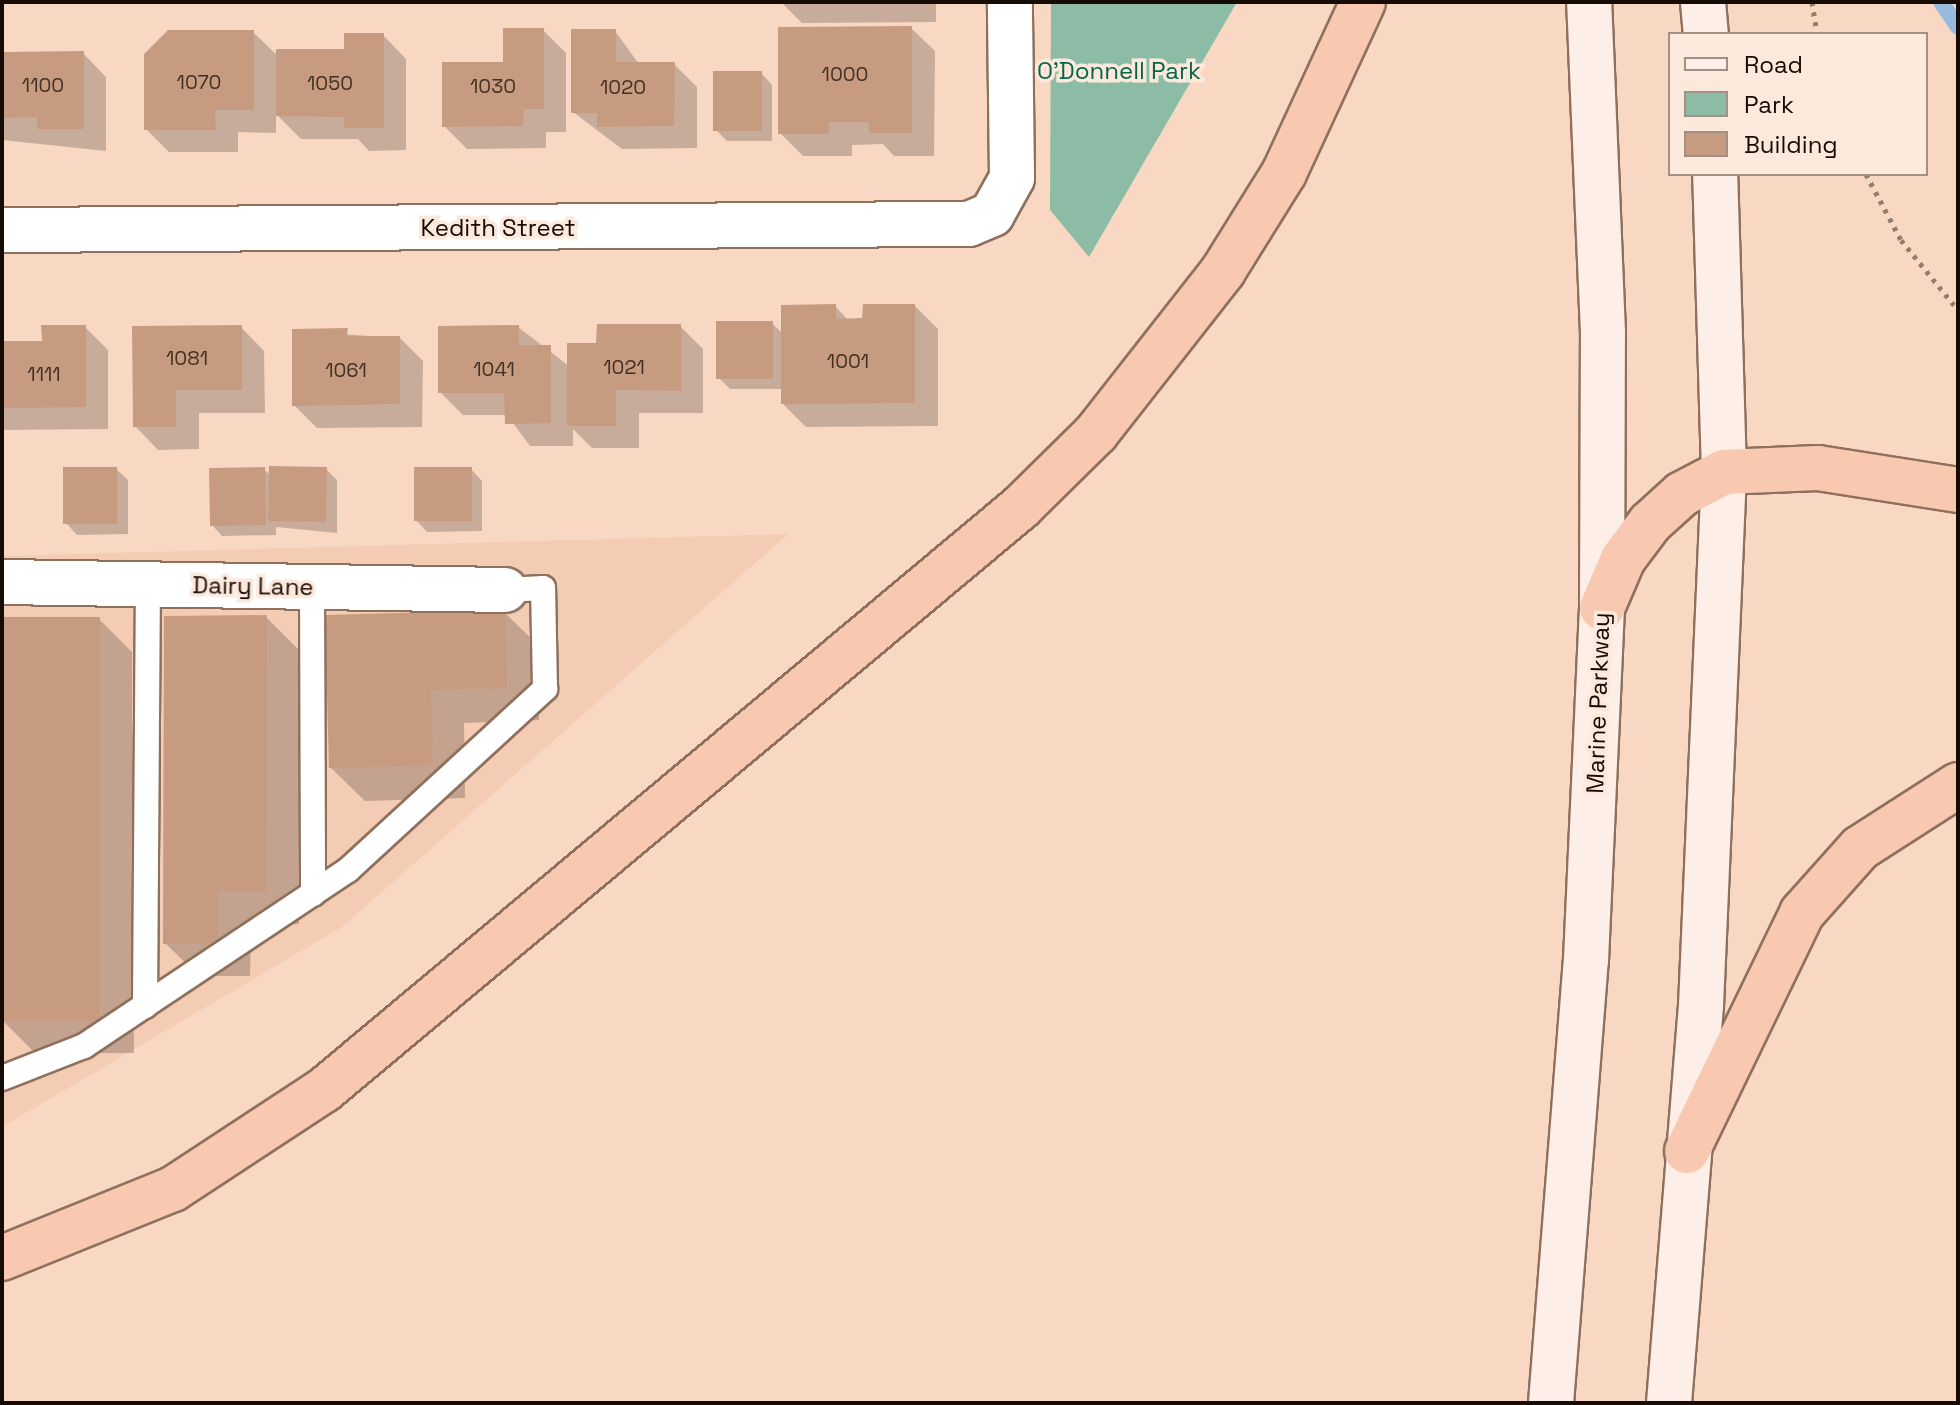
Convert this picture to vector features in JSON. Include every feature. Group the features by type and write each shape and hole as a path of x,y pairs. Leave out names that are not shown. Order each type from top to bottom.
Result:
{"highway":[{"path":"2,1258 173,1189 324,1090 1021,507 1096,433 1223,271 1284,173 1363,2"},
{"path":"1602,608 1623,559 1650,523 1682,494 1724,472 1818,468 1958,490"},
{"path":"1687,1151 1802,913 1860,848 1958,785"}],"main road":[{"name":"Marine Parkway","path":"1551,1403 1586,960 1602,608 1603,333 1589,2"},
{"path":"1703,2 1706,32"},
{"path":"1669,1403 1701,1006 1724,472 1715,176"}],"street":[{"name":"Kedith Street","path":"2,230 945,227 992,214 1012,178 1010,2"},
{"name":"Dairy Lane","path":"2,582 505,590"}],"lane":[{"path":"145,1006 148,584"},
{"path":"312,587 313,894"},
{"path":"2,1078 84,1046 348,870 545,689 543,588 505,590"}],"path":[{"path":"1812,2 1817,32"},
{"path":"1867,176 1901,240 1958,310"}],"shaded area":[{"path":"788,534 342,927 2,1127 2,556"}],"green space":[{"name":"O'Donnell Park","path":"1051,2 1237,2 1089,257 1050,210"}],"building":[{"path":"912,26 912,133 869,133 869,122 829,122 829,134 778,134 778,27"},
{"path":"503,28 544,28 544,109 524,109 523,126 442,127 442,62 503,62"},
{"path":"571,29 616,29 616,62 675,62 674,126 597,127 597,113 571,113"},
{"path":"168,30 254,30 254,110 215,110 216,130 144,130 144,54"},
{"path":"344,33 384,33 384,128 344,128 344,117 276,116 276,49 344,49"},
{"path":"84,51 84,129 37,129 37,117 2,118 2,52"},
{"path":"713,71 762,71 762,131 713,131"},
{"path":"836,304 836,319 862,318 863,304 915,304 915,403 781,404 781,305"},
{"path":"716,321 773,321 773,379 716,379"},
{"path":"597,324 681,324 681,391 616,390 616,426 567,426 567,343 596,343"},
{"path":"41,325 86,325 86,407 2,408 2,341 42,341"},
{"path":"242,325 242,390 176,390 176,427 133,427 132,326"},
{"path":"519,325 519,345 551,345 551,423 505,424 504,393 438,393 438,326"},
{"path":"348,328 347,336 400,336 400,404 292,406 292,329"},
{"path":"269,466 327,467 326,522 268,521"},
{"path":"63,467 117,467 117,524 63,524"},
{"path":"265,467 266,525 210,526 209,468"},
{"path":"414,467 472,467 472,521 414,521"},
{"path":"505,610 507,688 431,690 433,765 329,768 325,615"},
{"path":"267,615 266,892 218,892 218,943 163,944 164,616"},
{"path":"2,617 100,617 100,1021 2,1021"}],"waterway":[{"path":"1941,2 1958,27"}]}
